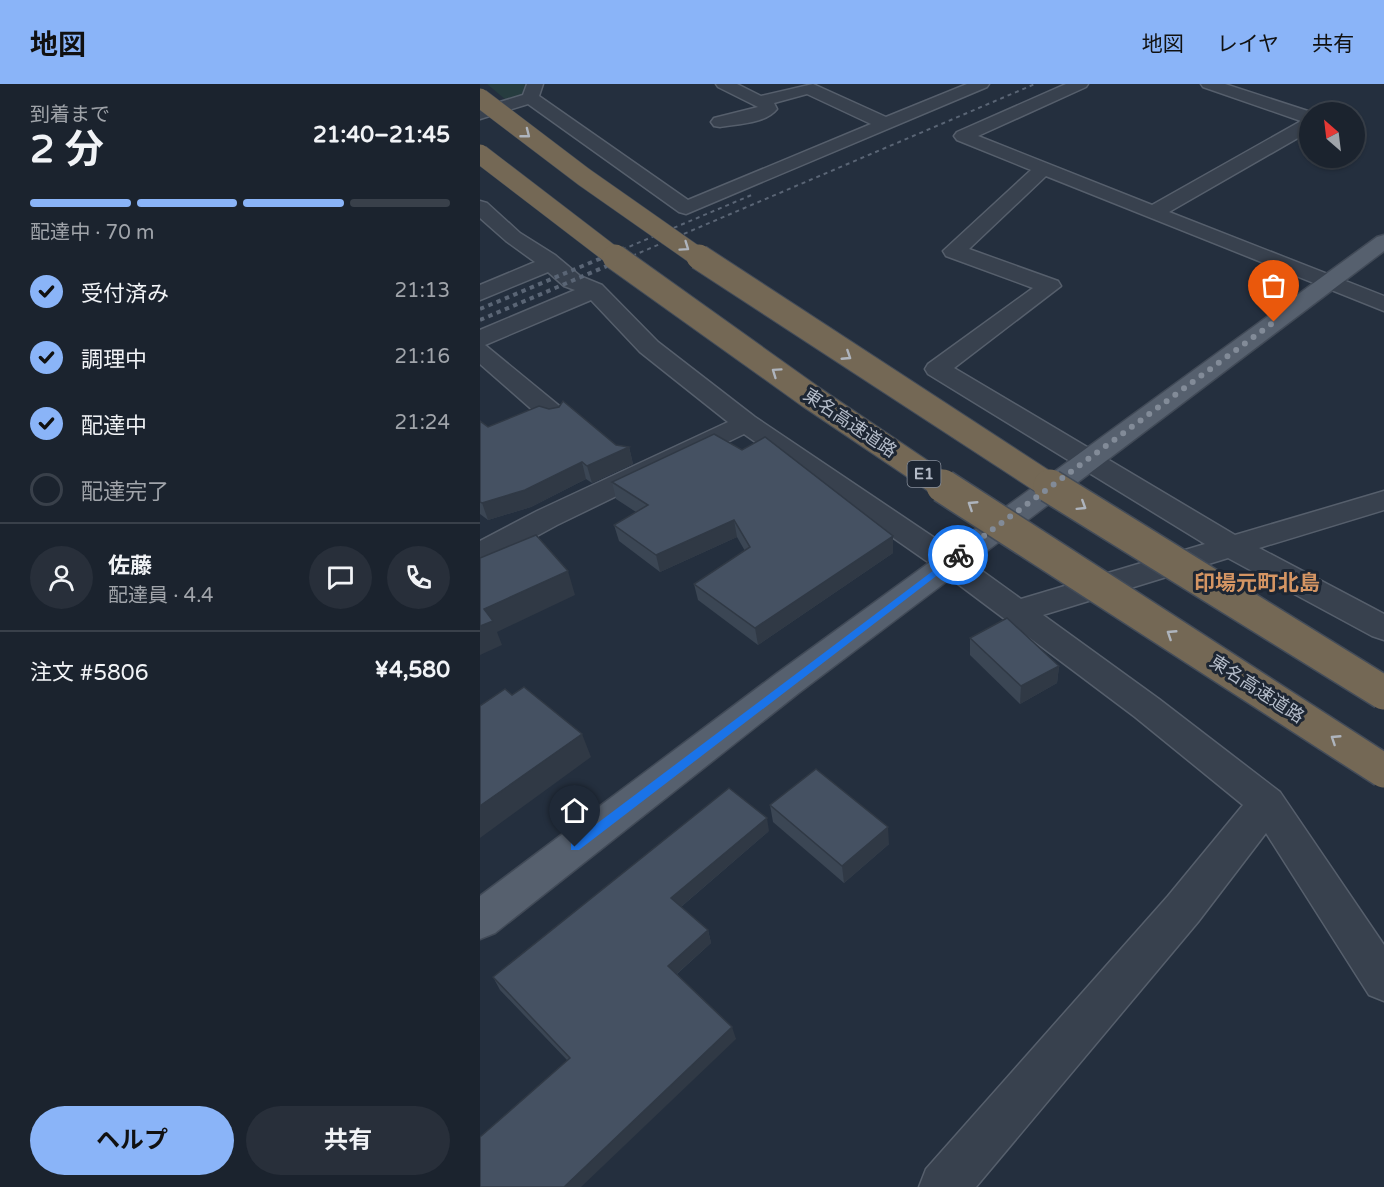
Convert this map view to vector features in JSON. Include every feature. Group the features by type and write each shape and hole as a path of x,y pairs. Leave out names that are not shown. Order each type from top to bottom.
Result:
{"highway":[{"path":"480,98 609,194 772,307 1221,595 1384,693"},
{"name":"東名高速道路","path":"480,154 671,298 850,425 1384,771"}],"main road":[{"path":"480,920 949,562 1384,241"}],"street":[{"path":"720,122 756,115 768,109 768,106 761,101 724,84"},
{"path":"480,114 533,91 686,208 981,84"},
{"path":"1080,84 963,135 1384,304"},
{"path":"1209,84 1299,114"},
{"path":"761,101 809,88 886,124"},
{"path":"1153,213 1299,129"},
{"path":"1044,168 954,251 1050,286 937,369 1232,548 1384,628"},
{"path":"480,207 513,237 551,263 572,281 594,290 650,347 746,423 949,562 1147,708 1267,803 1339,916 1384,981"},
{"path":"480,239 513,237"},
{"path":"480,293 551,263"},
{"path":"480,339 594,290"},
{"path":"480,351 554,415"},
{"path":"480,554 547,518 746,423"},
{"path":"1016,612 1384,500"},
{"path":"944,1187 1183,909 1267,803"}],"green space":[{"path":"487,84 525,84 522,95 506,100"}],"building":[{"path":"563,401 616,445 629,447 587,466 582,462 525,490 480,502 480,421 488,427 539,406 549,409 559,407"},
{"path":"714,434 742,450 765,437 893,536 755,628 694,584 750,547 734,520 656,555 614,525 648,505 612,482"},
{"path":"536,535 568,571 484,609 493,621 480,626 480,558"},
{"path":"1007,618 1059,666 1021,686 970,638"},
{"path":"524,687 582,734 480,806 480,706 505,689 512,695"},
{"path":"816,769 888,827 842,866 770,805"},
{"path":"729,788 767,818 671,898 708,930 668,966 732,1027 564,1187 480,1187 480,1137 570,1058 493,977"}],"railway":[{"path":"625,259 1035,84"},
{"path":"600,259 754,194"},
{"path":"480,309 604,257"},
{"path":"480,320 628,257"}],"way so far":[{"path":"958,555 1274,322"}],"district":[{"name":"印場元町北島","path":"1257,583"}],"route":[{"path":"575,847 958,555"}]}
